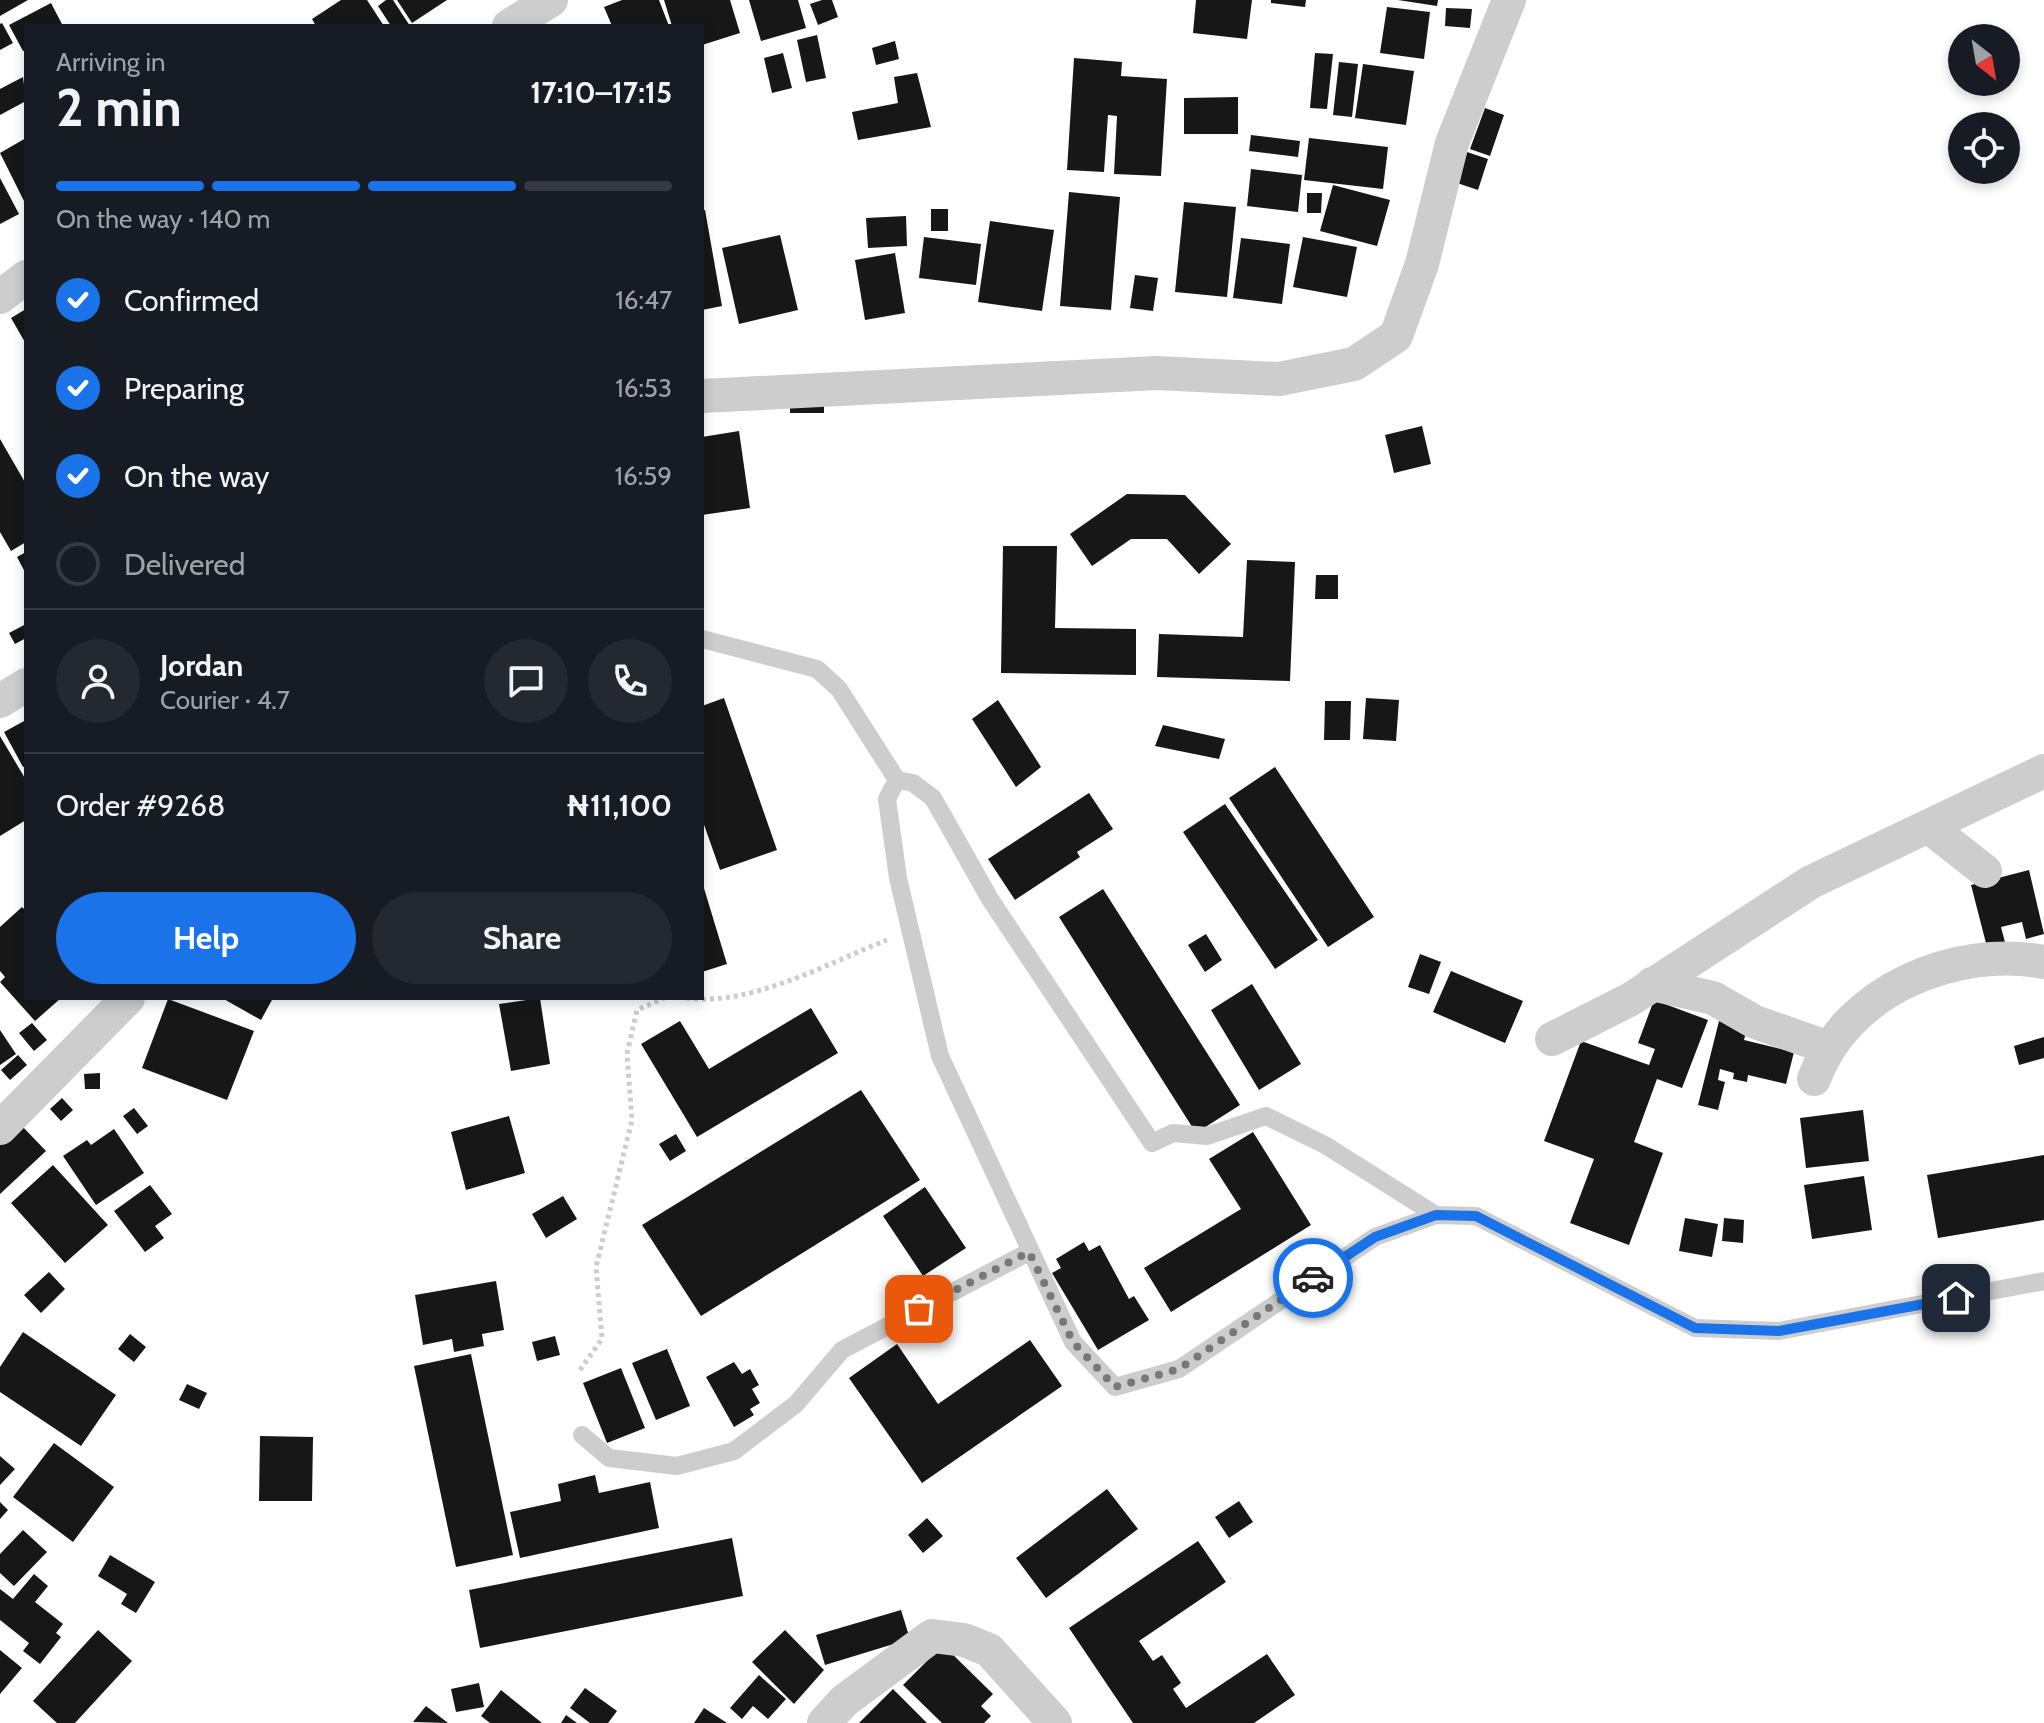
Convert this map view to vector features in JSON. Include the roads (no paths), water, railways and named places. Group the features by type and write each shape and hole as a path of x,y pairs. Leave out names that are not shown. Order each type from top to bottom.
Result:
{"street":[{"path":"512,24 551,0"},
{"path":"704,396 1157,373 1279,379 1354,364 1396,336 1422,264 1452,143 1509,0"},
{"path":"0,297 24,279"},
{"path":"0,701 24,686"},
{"path":"1552,1039 1652,984 1811,882 2044,771"},
{"path":"1929,827 1985,871"},
{"path":"1814,1079 1829,1048 1849,1021 1882,996 1961,960 2044,962"},
{"path":"1652,984 1713,998 1755,1022 1829,1048"},
{"path":"0,1128 126,1000"},
{"path":"824,1723 844,1701 932,1636 964,1640 989,1650 1055,1723"}],"lane":[{"path":"704,640 817,669 839,689 897,780 913,783 933,798 990,899 1152,1143 1173,1133 1207,1136 1266,1116 1325,1145 1436,1215"},
{"path":"897,780 887,799 898,878 940,1056 1073,1342 1115,1387 1179,1369 1375,1237 1436,1215 1476,1216 1695,1328 1779,1331 2044,1281"},
{"path":"582,1435 609,1458 677,1466 734,1451 796,1404 842,1350 1029,1252"}]}
